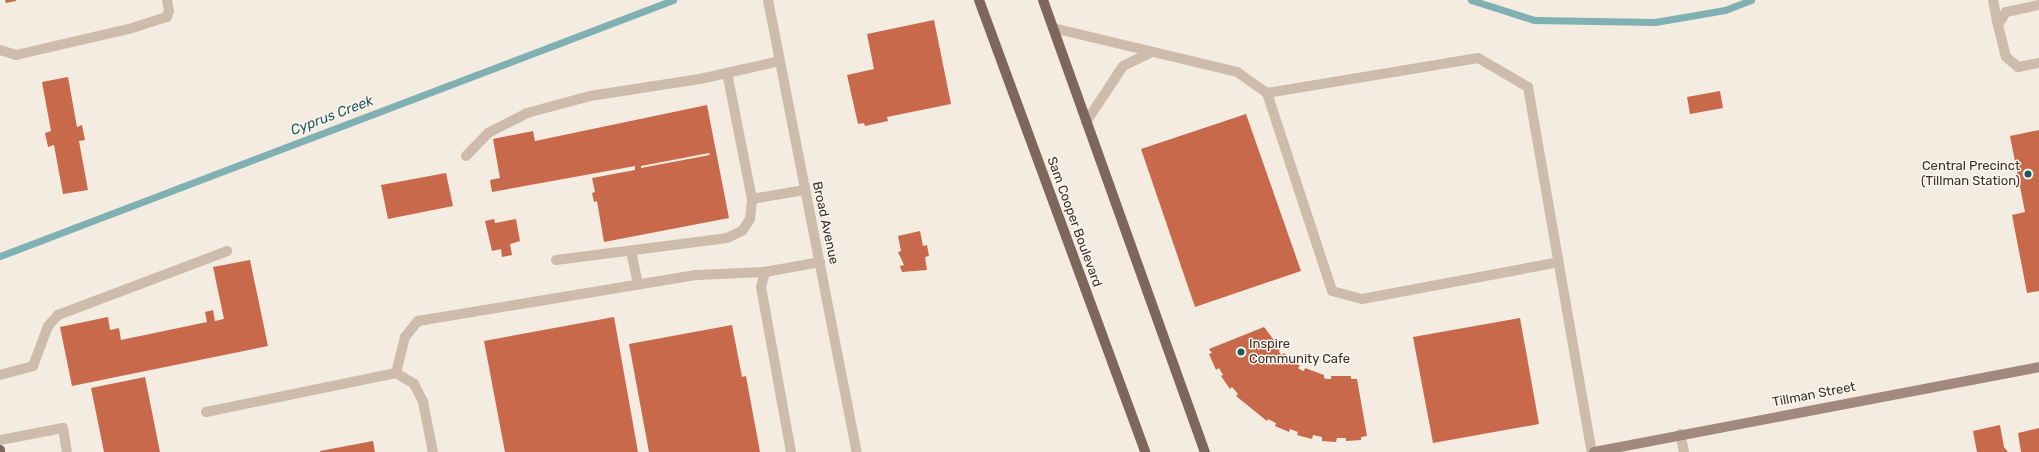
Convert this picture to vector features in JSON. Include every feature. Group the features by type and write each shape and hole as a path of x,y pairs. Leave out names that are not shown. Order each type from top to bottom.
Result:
{"main road":[{"name":"Sam Cooper Boulevard","path":"979,0 1145,452"},
{"path":"1042,0 1205,452"},
{"name":"Tillman Street","path":"1593,452 1680,434 2039,367"}],"street":[{"path":"0,50 16,55 129,29 167,17 169,11 168,0"},
{"path":"1993,0 2006,57 2018,67 2039,63"},
{"name":"Broad Avenue","path":"768,2 804,190 858,452"},
{"path":"1998,25 2006,12 2039,5"},
{"path":"1052,28 1237,72 1267,93 1332,291 1362,299 1559,262"},
{"path":"1086,122 1123,66 1152,52"},
{"path":"1267,93 1478,58 1528,87 1593,452"},
{"path":"466,156 488,133 527,113 590,96 727,73 780,61"},
{"path":"556,260 727,238 742,231 750,219 752,199 727,73"},
{"path":"752,199 804,190"},
{"path":"0,375 33,366 48,326 58,315 227,251"},
{"path":"631,251 638,284"},
{"path":"396,374 405,337 418,321 696,275 765,272 820,262"},
{"path":"765,272 761,287 791,452"},
{"path":"206,412 396,374 414,384 423,402 433,452"},
{"path":"0,440 63,428 67,452"},
{"path":"1680,434 1684,452"}],"building":[{"path":"5,0 16,0 16,1 6,3"},
{"path":"934,20 951,104 887,117 888,121 865,126 864,123 858,124 847,75 874,69 867,34"},
{"path":"68,77 77,127 82,125 85,140 79,141 88,190 63,194 54,145 48,147 45,133 51,131 42,82"},
{"path":"1720,91 1723,108 1690,114 1687,97"},
{"path":"707,105 729,218 604,242 597,201 594,202 592,193 595,192 592,178 635,170 635,166 492,192 490,180 500,178 493,139 533,131 535,141","holes":["709,153 710,155 641,168 641,166"]},
{"path":"1246,114 1301,271 1195,307 1141,149"},
{"name":"Central Precinct (Tillman Station)","path":"2039,130 2039,291 2027,293 2012,215 2025,212 2010,136"},
{"path":"446,173 453,206 388,219 381,185"},
{"path":"494,219 495,223 516,219 520,241 510,244 512,255 502,257 501,249 492,251 485,221"},
{"path":"920,231 923,246 927,245 929,256 925,257 927,270 902,272 900,266 904,265 898,252 901,251 898,236"},
{"path":"250,260 268,346 72,386 60,327 108,317 110,330 119,328 121,340 207,322 205,312 213,310 215,321 224,319 213,267"},
{"path":"614,317 638,452 505,452 484,341"},
{"path":"1520,318 1539,424 1433,443 1413,337"},
{"path":"732,325 742,377 746,376 760,452 649,452 629,344"},
{"path":"1264,327 1280,348 1279,352 1282,355 1284,353 1300,366 1298,368 1301,370 1304,371 1305,368 1324,375 1324,378 1327,379 1331,379 1331,376 1351,376 1351,379 1357,379 1367,436 1361,437 1361,440 1346,441 1346,438 1337,438 1336,442 1322,441 1322,437 1313,435 1312,439 1297,435 1298,432 1290,429 1289,432 1275,426 1276,423 1268,419 1267,421 1236,396 1238,394 1232,387 1230,389 1221,376 1223,375 1219,368 1216,370 1209,354 1212,353 1209,349"},
{"path":"145,377 160,452 104,452 91,388"},
{"path":"2000,425 2004,447 2008,452 1977,452 1973,431"},
{"path":"2039,428 2039,452 2021,452 2018,433"},
{"path":"373,441 375,452 320,452 320,451"}],"waterway":[{"name":"Cyprus Creek","path":"0,256 673,0"},
{"path":"1471,0 1534,20 1655,22 1725,10 1751,0"}],"place":[{"name":"Central Precinct (Tillman Station)","path":"2028,174"},
{"name":"Inspire Community Cafe","path":"1241,352"}]}
